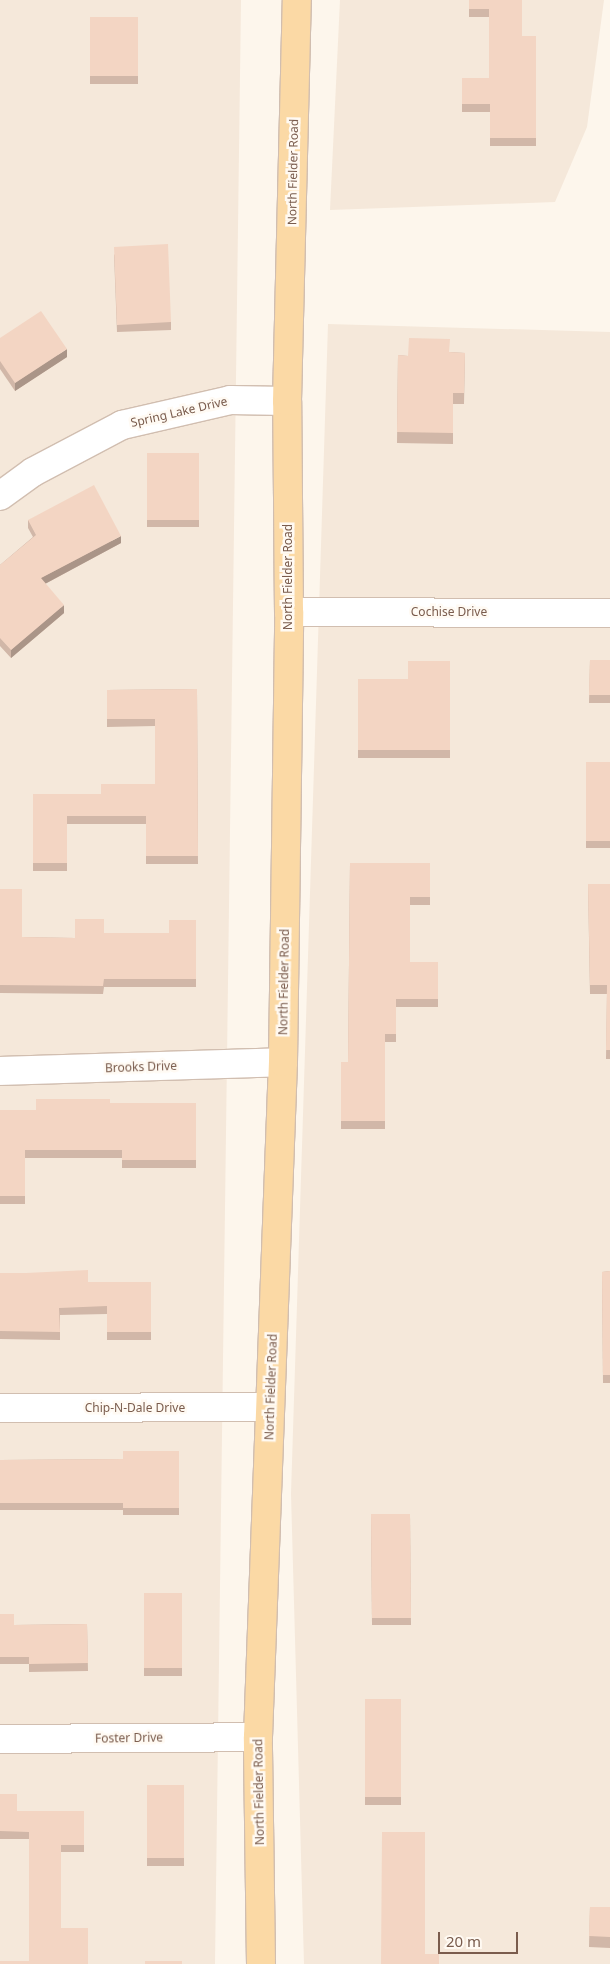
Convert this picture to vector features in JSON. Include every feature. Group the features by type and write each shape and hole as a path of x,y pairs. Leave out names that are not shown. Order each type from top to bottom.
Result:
{"main road":[{"name":"North Fielder Road","path":"261,1964 258,1737 283,1062 289,612 287,402 297,0"}],"street":[{"name":"Spring Lake Drive","path":"0,496 33,472 122,425 230,400 287,402"},
{"name":"Cochise Drive","path":"289,612 610,613"},
{"name":"Brooks Drive","path":"0,1071 283,1062"},
{"name":"Chip-N-Dale Drive","path":"0,1408 270,1407"},
{"name":"Foster Drive","path":"0,1740 258,1737"}],"shaded area":[{"path":"0,0 241,0 215,1964 0,1964"},
{"path":"340,0 604,0 587,127 555,202 330,210"},
{"path":"328,324 610,332 610,1964 304,1964 291,1494"}],"building":[{"path":"469,0 522,0 522,36 536,36 536,138 490,138 490,104 462,104 462,78 489,78 489,9 469,9"},
{"path":"90,17 138,17 138,76 90,76"},
{"path":"168,244 171,322 117,325 114,247"},
{"path":"41,311 67,349 15,383 0,361 0,338"},
{"path":"409,338 450,339 449,352 465,353 464,393 453,393 453,433 397,432 398,355 408,356"},
{"path":"147,453 199,453 199,520 147,520"},
{"path":"94,485 121,536 41,578 64,605 11,650 0,638 0,565 36,535 28,520"},
{"path":"590,660 610,660 610,695 589,695"},
{"path":"408,661 450,661 450,750 358,750 358,679 408,679"},
{"path":"197,689 198,856 146,856 146,816 67,816 67,863 33,863 33,794 101,794 101,784 155,784 155,719 107,719 107,690"},
{"path":"586,762 610,762 610,841 586,841"},
{"path":"350,863 430,863 430,897 410,897 410,962 438,962 438,999 396,999 396,1034 385,1034 385,1121 341,1121 341,1062 348,1062"},
{"path":"588,884 610,884 610,1050 606,1050 607,985 590,985"},
{"path":"0,889 22,889 22,937 75,938 75,919 104,919 104,933 169,933 169,920 196,920 196,979 104,979 103,986 0,985"},
{"path":"36,1099 110,1099 110,1103 196,1103 196,1160 122,1160 122,1150 25,1150 25,1196 0,1196 0,1110 36,1110"},
{"path":"88,1270 88,1282 151,1282 151,1332 107,1332 107,1306 59,1308 60,1332 0,1331 0,1273"},
{"path":"610,1271 610,1375 603,1375 602,1272"},
{"path":"123,1451 179,1451 179,1508 123,1508 123,1503 0,1503 0,1460 123,1459"},
{"path":"371,1514 410,1514 411,1618 372,1618"},
{"path":"144,1593 182,1593 182,1668 144,1668"},
{"path":"0,1614 14,1614 14,1625 87,1624 88,1663 29,1664 29,1657 0,1657"},
{"path":"365,1699 401,1699 401,1797 365,1797"},
{"path":"147,1785 184,1785 184,1858 147,1858"},
{"path":"0,1794 17,1794 17,1811 84,1811 84,1845 61,1845 61,1928 88,1928 88,1964 0,1964 0,1961 29,1961 29,1832 0,1831"},
{"path":"382,1832 425,1832 425,1954 439,1954 439,1964 381,1964"},
{"path":"590,1907 610,1907 610,1937 589,1936"},
{"path":"145,1961 182,1961 182,1964 145,1964"}]}
